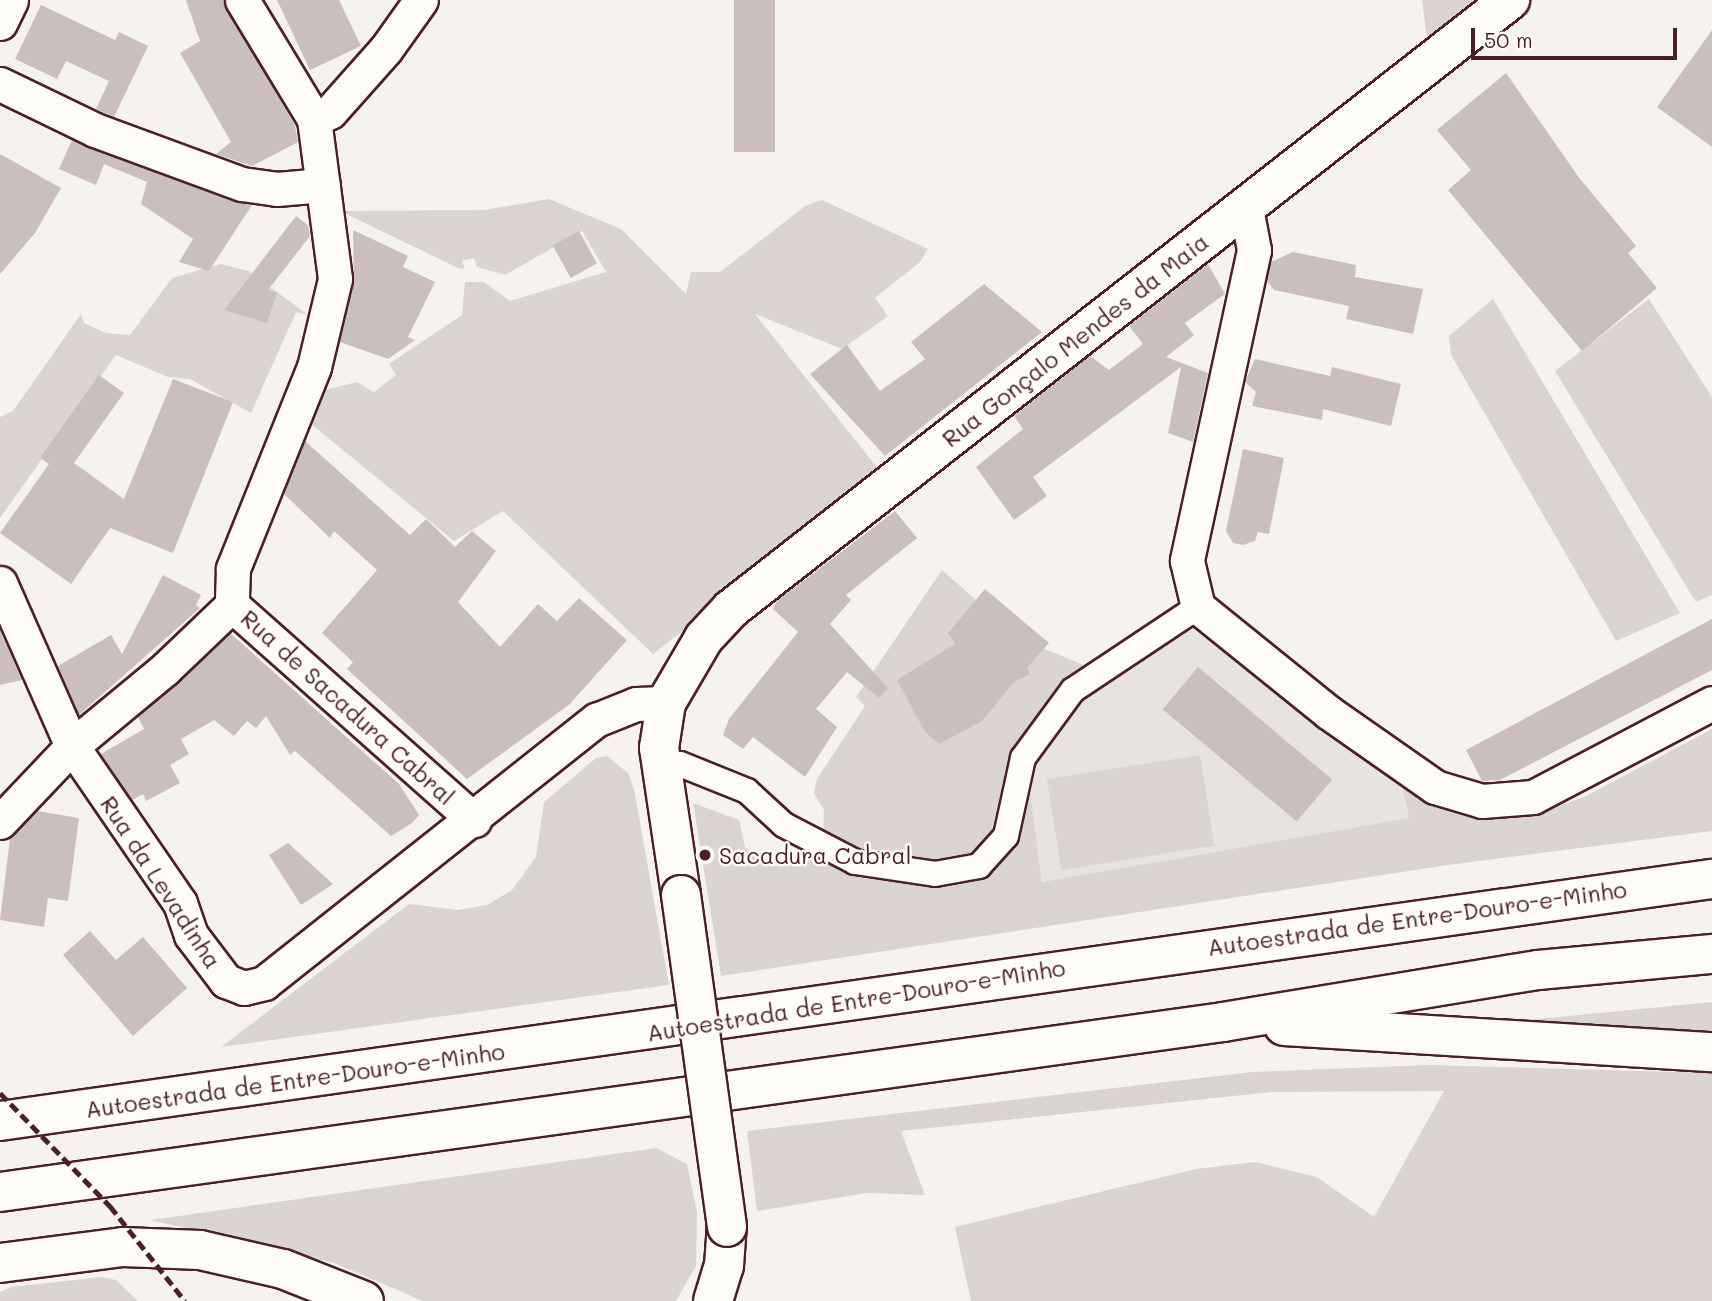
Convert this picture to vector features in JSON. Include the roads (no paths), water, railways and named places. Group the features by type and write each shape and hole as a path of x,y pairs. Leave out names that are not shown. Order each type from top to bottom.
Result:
{"main road":[{"name":"Rua Gonçalo Mendes da Maia","path":"713,1301 726,1256 727,1227 661,768 666,703 683,667 731,609 1510,0"},
{"name":"Autoestrada de Entre-Douro-e-Minho","path":"0,1121 1712,879"},
{"path":"0,1192 1223,1022 1538,971 1712,954"},
{"path":"1223,1022 1712,1052"},
{"path":"0,1263 122,1247 200,1250 283,1269 364,1301"}],"street":[{"path":"0,23 11,0"},
{"name":"Rua de Sacadura Cabral","path":"242,0 314,119 334,249 328,318 314,368 233,569 232,605 474,820"},
{"path":"314,119 330,112 386,49 421,0"},
{"path":"0,84 95,130 242,184 277,189 323,185"},
{"path":"1246,208 1254,250 1187,561 1198,607 1328,712 1435,787 1470,799 1533,797 1712,703"},
{"name":"Rua da Levadinha","path":"0,583 72,746 180,903 191,935 226,981 244,988 264,983 474,820"},
{"path":"0,822 72,746 165,669 232,605"},
{"path":"661,768 680,764 747,791 784,825 855,862 935,874 979,866 1006,836 1023,758 1073,690 1198,607"},
{"path":"474,820 596,720 636,704 666,703"}],"railway":[{"path":"0,1093 110,1206 185,1301"}],"place":[{"name":"Sacadura Cabral","path":"705,855"}]}
